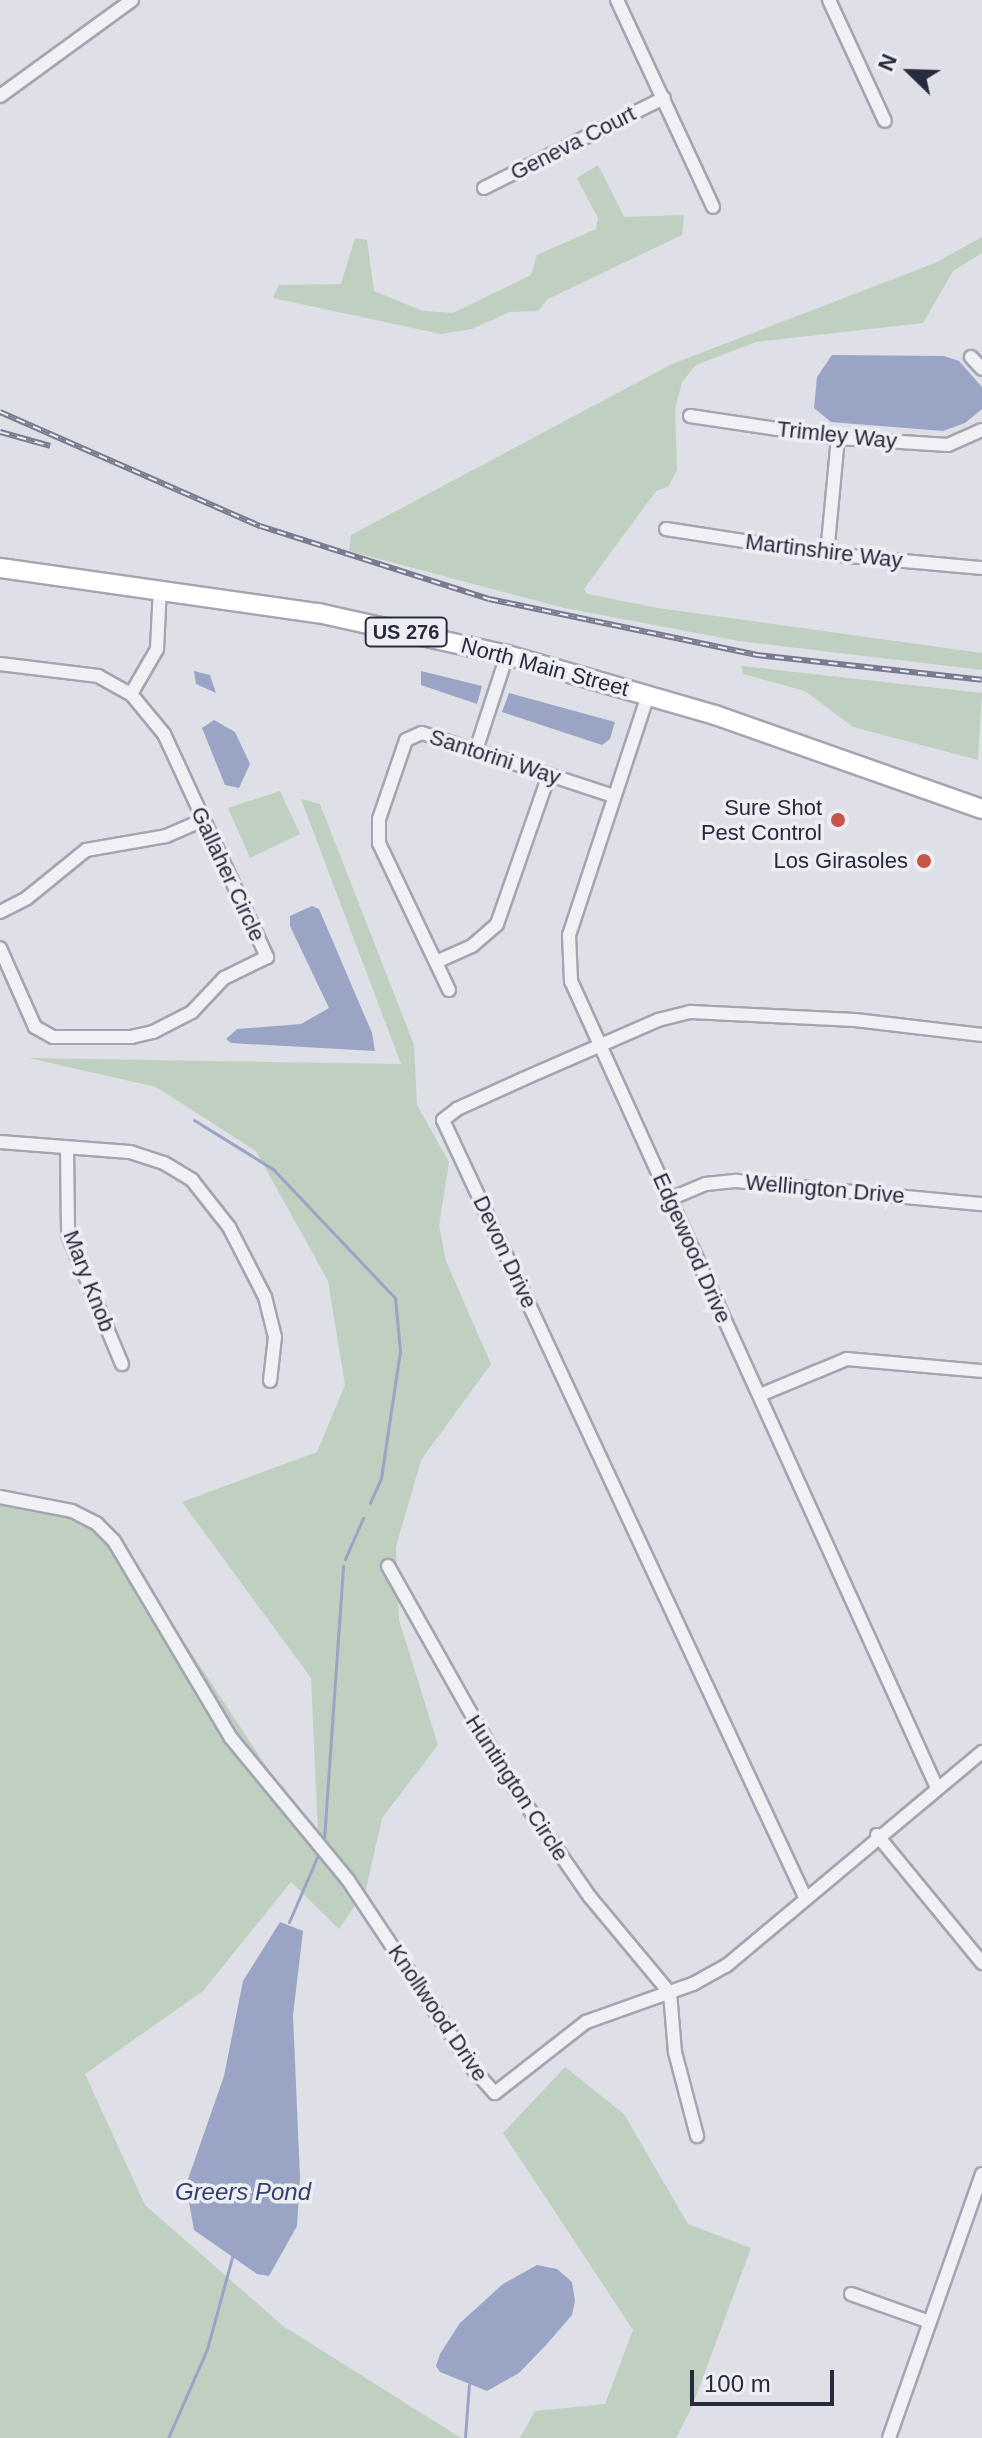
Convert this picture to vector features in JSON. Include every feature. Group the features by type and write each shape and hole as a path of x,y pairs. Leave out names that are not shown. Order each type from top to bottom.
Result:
{"main road":[{"name":"North Main Street","path":"0,568 160,588 318,613 507,655 648,695 982,809"}],"street":[{"path":"0,96 132,0"},
{"path":"617,0 713,207"},
{"path":"829,0 885,121"},
{"name":"Geneva Court","path":"484,188 664,98"},
{"path":"971,357 982,369"},
{"name":"Trimley Way","path":"690,416 838,438 948,445 982,430"},
{"path":"827,554 838,438"},
{"name":"Martinshire Way","path":"666,529 827,554 982,568"},
{"path":"131,694 157,649 160,588"},
{"path":"476,750 507,655"},
{"name":"Gallaher Circle","path":"0,666 98,676 131,694 164,734 267,957 224,978 174,1024 132,1037 42,1034 0,948"},
{"name":"Edgewood Drive","path":"648,695 567,948 571,981 937,1788"},
{"name":"Santorini Way","path":"449,990 379,843 379,819 406,740 413,733 476,750 614,796"},
{"path":"436,962 472,946 497,924 549,775"},
{"path":"0,912 27,898 86,850 166,836 203,820"},
{"name":"Devon Drive","path":"805,1897 443,1125 457,1109 658,1020 708,1010 982,1035"},
{"path":"0,1142 146,1156 180,1172 204,1192 229,1227 271,1312 275,1352 270,1381"},
{"name":"Mary Knob","path":"67,1148 68,1235 122,1364"},
{"name":"Wellington Drive","path":"670,1199 706,1184 737,1181 982,1204"},
{"path":"760,1395 847,1359 982,1371"},
{"name":"Knollwood Drive","path":"0,1497 72,1511 114,1541 231,1738 348,1880 474,2070 495,2093 586,2022 670,1993 726,1966 877,1835 982,1752"},
{"name":"Huntington Circle","path":"388,1566 505,1774 590,1897 670,1993"},
{"path":"877,1835 982,1963"},
{"path":"670,1993 675,2052 697,2136"},
{"path":"889,2438 927,2321 982,2174"},
{"path":"851,2294 927,2321"}],"green space":[{"path":"598,165 624,217 684,215 682,235 548,299 538,311 510,312 472,329 441,334 273,298 279,285 341,284 355,238 367,240 374,291 423,311 453,313 531,275 537,255 596,229 598,218 577,178"},
{"path":"982,237 982,253 953,271 923,323 756,342 696,365 682,382 675,409 677,470 668,487 656,491 584,589 587,594 658,608 982,653 982,670 739,641 564,608 349,551 351,535 672,364 935,263"},
{"path":"741,666 982,693 978,760 853,727 805,691 743,674"},
{"path":"280,791 300,834 250,858 228,808"},
{"path":"301,799 320,804 414,1045 417,1105 449,1162 439,1226 446,1261 491,1364 421,1460 396,1547 399,1620 438,1745 382,1818 366,1889 339,1929 291,1882 203,1991 85,2074 145,2205 283,2326 461,2438 0,2438 0,1502 103,1519 280,1787 318,1834 311,1678 182,1502 317,1452 345,1385 328,1281 256,1151 156,1087 29,1058 401,1064"},
{"path":"565,2067 624,2114 688,2224 751,2248 692,2407 676,2438 520,2438 535,2411 605,2404 633,2330 503,2133"}],"water":[{"path":"832,355 944,356 959,361 982,387 982,409 965,423 943,431 831,422 814,408 817,377"},
{"path":"194,671 210,675 216,693 196,684"},
{"path":"421,671 482,686 477,704 421,685"},
{"path":"509,693 615,722 610,739 602,745 502,712"},
{"path":"214,720 235,732 250,764 239,788 225,785 202,728"},
{"path":"312,906 319,909 372,1033 375,1051 231,1043 226,1039 237,1029 301,1024 329,1008 290,926 290,916"},
{"name":"Greers Pond","path":"280,1922 303,1931 293,2015 300,2178 297,2226 269,2276 257,2274 194,2230 186,2185 224,2076 243,1981"},
{"path":"537,2265 557,2269 572,2282 575,2301 572,2315 546,2345 519,2373 487,2391 440,2372 436,2366 440,2354 460,2323 503,2284"}],"waterway":[{"path":"194,1120 273,1169 395,1298 400,1351 381,1478 370,1503"},
{"path":"345,1559 363,1518"},
{"path":"324,1839 343,1566"},
{"path":"289,1922 318,1855"},
{"path":"168,2438 207,2349 233,2254"},
{"path":"465,2438 469,2384"}],"railway":[{"path":"0,412 260,526 489,599 757,655 982,680"},
{"path":"0,432 50,446"}],"place":[{"name":"Sure Shot Pest Control","path":"838,820"},
{"name":"Los Girasoles","path":"924,861"}]}
